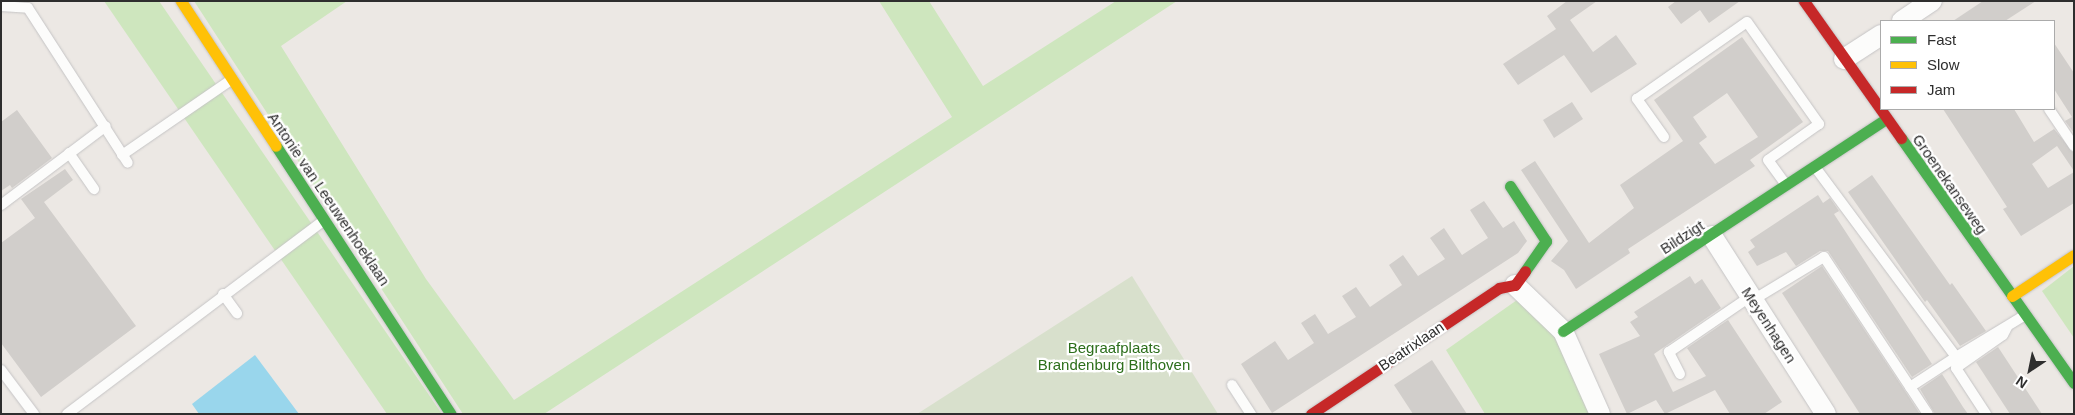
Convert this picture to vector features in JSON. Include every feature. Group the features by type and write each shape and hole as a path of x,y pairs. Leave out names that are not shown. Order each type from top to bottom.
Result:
{"street":[{"name":"Antonie van Leeuwenhoeklaan","path":"181,1 231,80 452,414"},
{"name":"Groenekanseweg","path":"1804,1 2074,383"},
{"path":"1904,20 1932,1"},
{"path":"1844,59 1880,36"},
{"name":"Bildzigt","path":"1563,331 1712,236 1886,119"},
{"path":"1510,186 1546,241 1515,286 1563,331 1600,414"},
{"name":"Meyenhagen","path":"1712,236 1826,414"},
{"path":"2012,296 2074,255"},
{"name":"Beatrixlaan","path":"1310,413 1499,288 1515,286"}],"lane":[{"path":"1,6 28,8 106,126 125,159 231,80"},
{"path":"1664,137 1637,98 1747,22 1819,124 1768,160 1786,186"},
{"path":"2050,110 2074,146"},
{"path":"1,205 106,126"},
{"path":"68,153 94,189"},
{"path":"1815,166 1956,357"},
{"path":"68,414 223,294 324,221"},
{"path":"1680,374 1669,352 1752,298 1824,257 1928,414"},
{"path":"223,294 237,313"},
{"path":"1910,387 1998,328 2007,327 2025,315"},
{"path":"1986,414 1956,368 2003,335 2007,327"},
{"path":"1,370 34,414"},
{"path":"1232,385 1251,414"}],"green space":[{"path":"104,1 159,1 442,414 387,414"},
{"path":"194,1 347,1 281,46 426,279 514,400 952,117 879,1 929,1 983,86 1116,1 1177,1 544,414 463,414"},
{"path":"2074,266 2074,338 2042,291"},
{"name":"Begraafplaats Brandenburg Bilthoven","path":"1132,276 1218,414 917,414"},
{"path":"1517,300 1563,337 1598,414 1485,414 1446,350"}],"water":[{"path":"255,355 299,414 199,414 192,404"}],"building":[{"path":"1567,1 1597,1 1570,20 1593,52 1616,35 1637,64 1591,93 1564,55 1518,85 1503,64 1556,29 1547,16"},
{"path":"1676,1 1740,1 1709,23 1700,10 1681,24 1668,7"},
{"path":"1983,1 2036,1 2007,20 1954,20"},
{"path":"1742,37 1803,122 1750,160 1755,166 1628,249 1630,253 1576,289 1564,270 1551,261 1568,241 1521,170 1535,161 1589,243 1634,208 1620,185 1683,141 1654,100","holes":["1727,93 1758,137 1715,164 1699,143 1707,137 1693,117"]},
{"path":"2055,44 2074,73 2074,133 2065,121 2072,117 2055,91"},
{"path":"1572,102 1583,119 1554,138 1543,120"},
{"path":"17,110 52,158 12,188 10,185 1,191 1,122"},
{"path":"1944,110 2015,110 2034,142 2054,129 2074,153 2074,171 2057,146 2032,164 2048,188 2074,172 2074,203 2021,236 2003,209 2007,207"},
{"path":"65,169 73,180 44,202 136,326 41,397 1,343 1,243 35,218 21,199"},
{"path":"1872,175 1950,285 1952,283 1986,331 1960,346 1927,300 1925,302 1848,192"},
{"path":"1818,195 1823,203 1830,198 1837,208 1839,211 1834,214 1932,364 1912,377 1828,251 1820,251 1796,266 1786,252 1757,266 1748,252 1755,247 1750,240"},
{"path":"1484,201 1503,228 1514,221 1527,241 1518,253 1272,413 1241,364 1275,341 1288,360 1314,343 1301,323 1315,314 1328,334 1356,317 1342,296 1356,287 1370,307 1402,285 1389,265 1403,255 1418,276 1445,259 1430,238 1444,228 1462,255 1488,238 1470,210"},
{"path":"1822,266 1920,414 1860,414 1782,293"},
{"path":"1690,276 1695,284 1702,279 1721,308 1654,354 1673,392 1706,376 1687,348 1728,320 1782,402 1764,414 1730,414 1715,390 1665,414 1656,400 1627,414 1599,354 1640,336 1630,322 1638,317 1634,312"},
{"path":"1998,347 2042,414 2010,414 1976,362"},
{"path":"1432,360 1467,414 1413,414 1394,385"},
{"path":"1942,374 1968,414 1935,414 1920,389"}],"traffic: fast":[{"path":"1563,331 1886,119"},
{"path":"1901,138 2074,383"},
{"path":"276,146 451,414"},
{"path":"1510,186 1546,241 1525,271"}],"traffic: slow":[{"path":"181,1 276,146"},
{"path":"2012,296 2074,255"}],"traffic: jam":[{"path":"1804,1 1880,108"},
{"path":"1881,110 1901,138"},
{"path":"1311,414 1499,288 1515,285 1525,271"}]}
